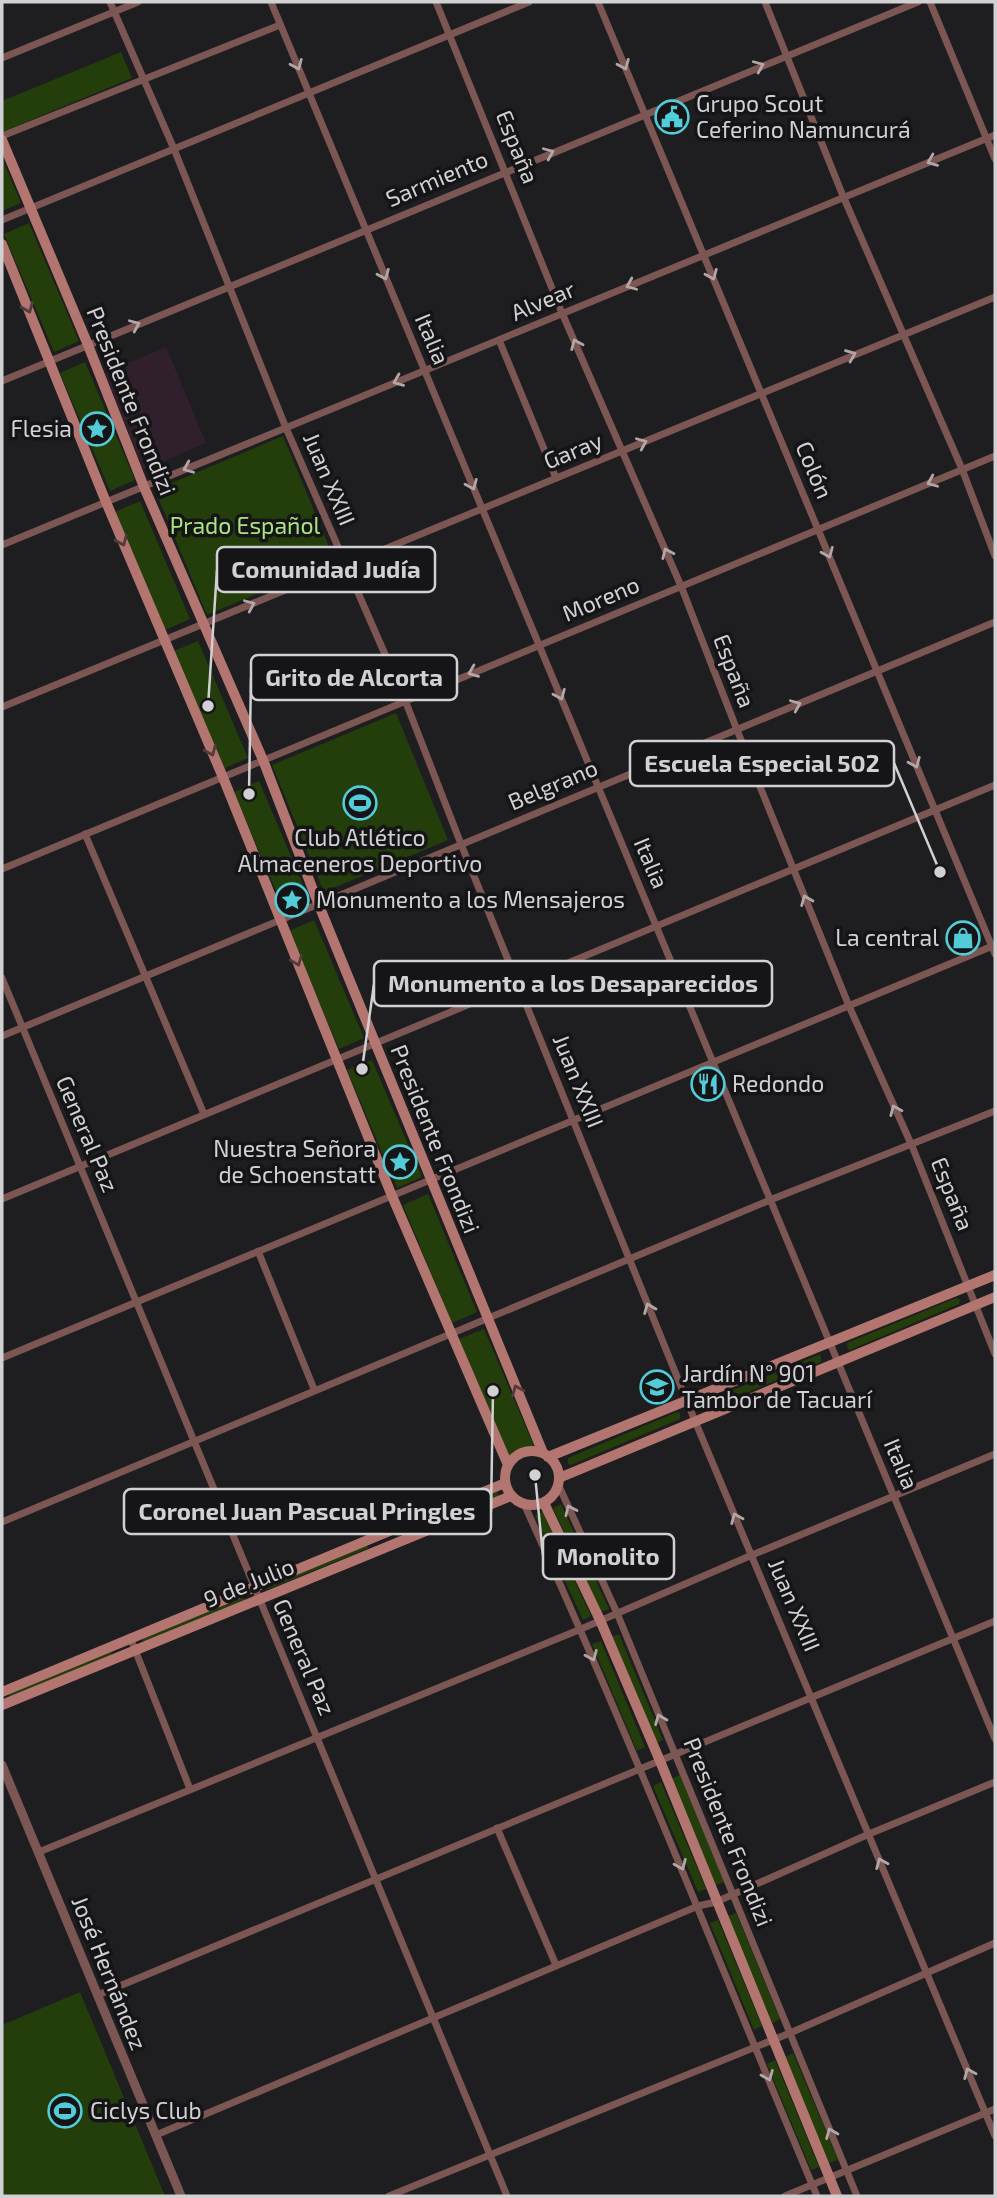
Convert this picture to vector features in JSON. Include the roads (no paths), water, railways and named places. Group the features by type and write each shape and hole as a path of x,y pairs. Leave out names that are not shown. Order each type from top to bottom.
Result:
{"main road":[{"name":"Presidente Frondizi","path":"2,138 144,487 263,760 430,1180 546,1455"},
{"path":"2,244 106,502 222,775 392,1196 508,1465 505,1483 511,1496 524,1504 544,1503 553,1495 559,1481 554,1462 546,1455 527,1451 508,1465"},
{"path":"546,1455 687,1401 995,1275"},
{"path":"559,1481 695,1421 995,1297"},
{"name":"9 de Julio","path":"2,1692 505,1483"},
{"name":"9 de Julio","path":"2,1705 511,1496"},
{"name":"Presidente Frondizi","path":"544,1503 600,1620 660,1761 837,2196"},
{"path":"378,1535 384,1548"}],"street":[{"name":"Juan XXIII","path":"110,2 174,149 286,428 405,701 695,1421 995,2136"},
{"path":"2,58 138,2"},
{"name":"Italia","path":"271,2 995,1739"},
{"name":"España","path":"436,2 562,313 681,586 849,1006 912,1146 995,1354"},
{"path":"2,220 529,2"},
{"name":"Colón","path":"598,2 994,948"},
{"path":"765,2 843,196 962,469 995,556"},
{"name":"Sarmiento","path":"2,380 918,2"},
{"path":"930,2 995,159"},
{"path":"2,138 143,78 280,25"},
{"name":"Alvear","path":"2,545 995,135"},
{"name":"Garay","path":"2,707 995,297"},
{"path":"499,340 556,478"},
{"name":"Moreno","path":"2,869 222,775 995,456"},
{"name":"Belgrano","path":"2,1036 995,622"},
{"path":"2,1199 995,785"},
{"path":"85,834 204,1114"},
{"path":"2,1358 994,948"},
{"name":"General Paz","path":"2,978 507,2196"},
{"path":"2,1522 486,1317 995,1111"},
{"path":"258,1251 314,1389"},
{"path":"38,1852 581,1629 995,1454"},
{"name":"Presidente Frondizi","path":"559,1481 617,1613 857,2196"},
{"path":"524,1504 581,1629 817,2196"},
{"path":"98,1995 995,1621"},
{"path":"131,1637 190,1789"},
{"name":"José Hernández","path":"2,1765 181,2196"},
{"path":"156,2135 556,1965 698,1906 716,1902 995,1782"},
{"path":"497,1828 556,1965"},
{"path":"389,2196 790,2033 995,1943"},
{"path":"785,2196 995,2109"}],"place":[{"name":"Grupo Scout Ceferino Namuncurá","path":"672,117"},
{"name":"Flesia","path":"97,429"},
{"name":"Comunidad Judía","path":"208,706"},
{"name":"Grito de Alcorta","path":"249,794"},
{"name":"Club Atlético Almaceneros Deportivo","path":"360,803"},
{"name":"Escuela Especial 502","path":"940,872"},
{"name":"Monumento a los Mensajeros","path":"292,900"},
{"name":"La central","path":"963,938"},
{"name":"Monumento a los Desaparecidos","path":"362,1069"},
{"name":"Redondo","path":"708,1084"},
{"name":"Nuestra Señora de Schoenstatt","path":"400,1162"},
{"name":"Jardín N° 901 Tambor de Tacuarí","path":"657,1387"},
{"name":"Coronel Juan Pascual Pringles","path":"493,1391"},
{"name":"Monolito","path":"535,1475"},
{"name":"Ciclys Club","path":"65,2111"}],"park label":[{"name":"Prado Español","path":"245,526"}]}
